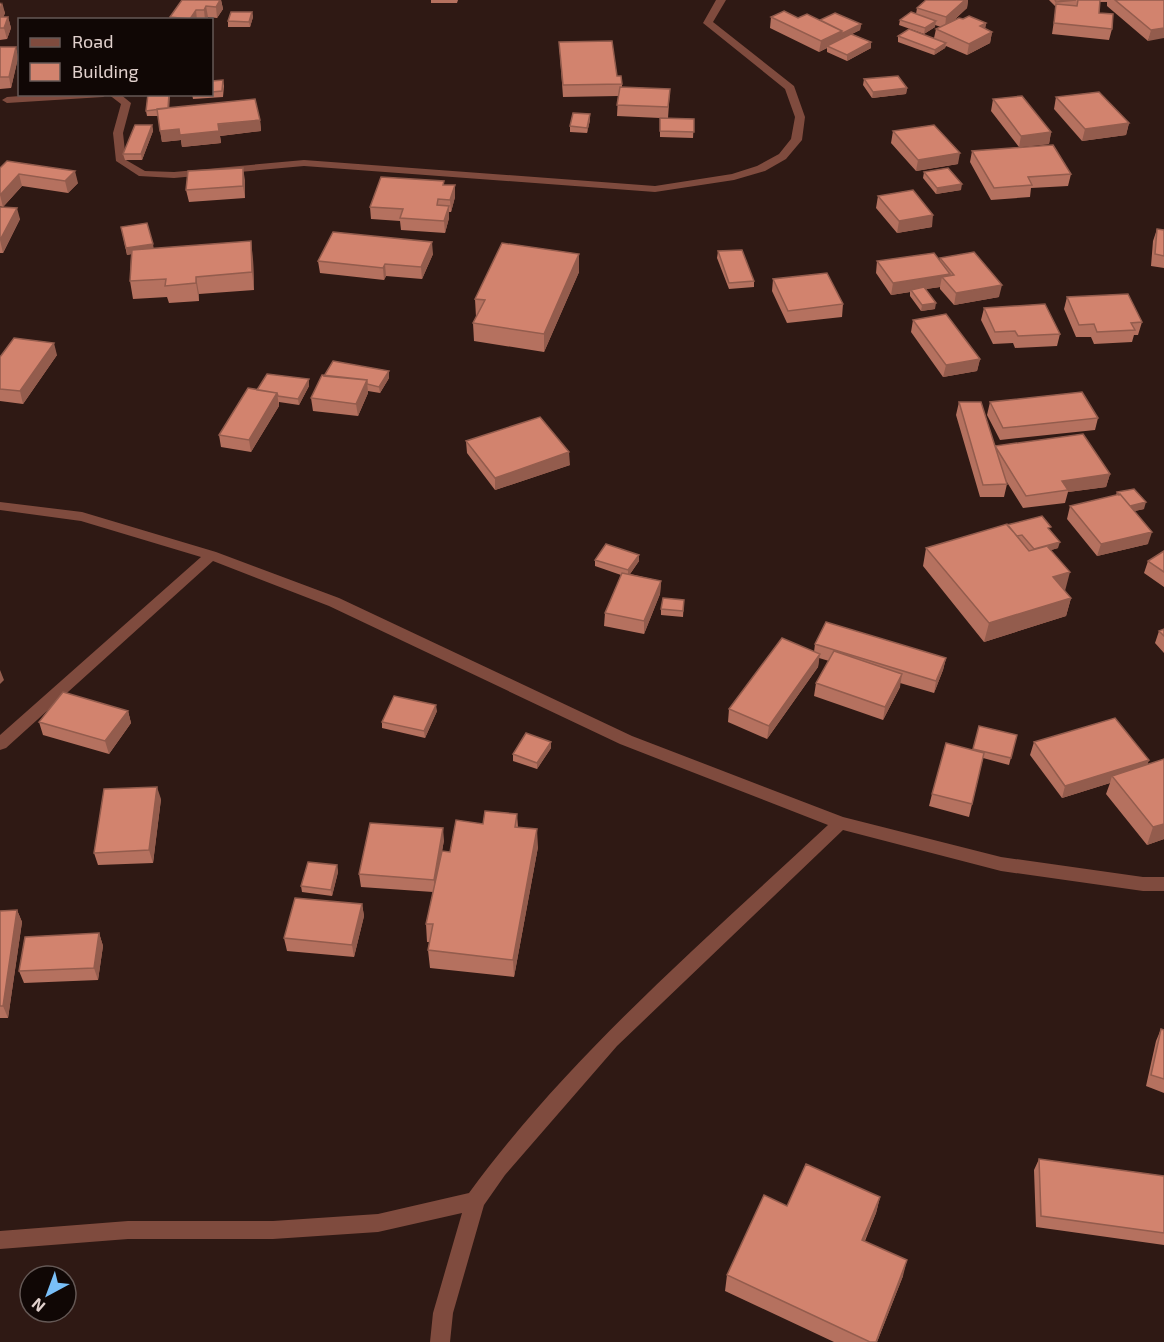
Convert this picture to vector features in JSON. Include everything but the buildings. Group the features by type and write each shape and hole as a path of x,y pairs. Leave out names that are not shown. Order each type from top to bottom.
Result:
{"street":[{"path":"116,96 126,103 118,133 121,161 143,174 174,175 304,163 655,189 709,183 752,172 781,159 794,147 801,123 798,103 790,88 708,23 721,0"},
{"path":"7,100 71,96"},
{"path":"0,506 82,517 211,555 334,602 626,740 840,823 1001,864 1164,885"},
{"path":"0,744 64,685 138,623 211,555"},
{"path":"440,1342 443,1313 475,1201 498,1169 611,1040 840,823"},
{"path":"0,1240 128,1230 273,1230 378,1223 475,1201"}]}
